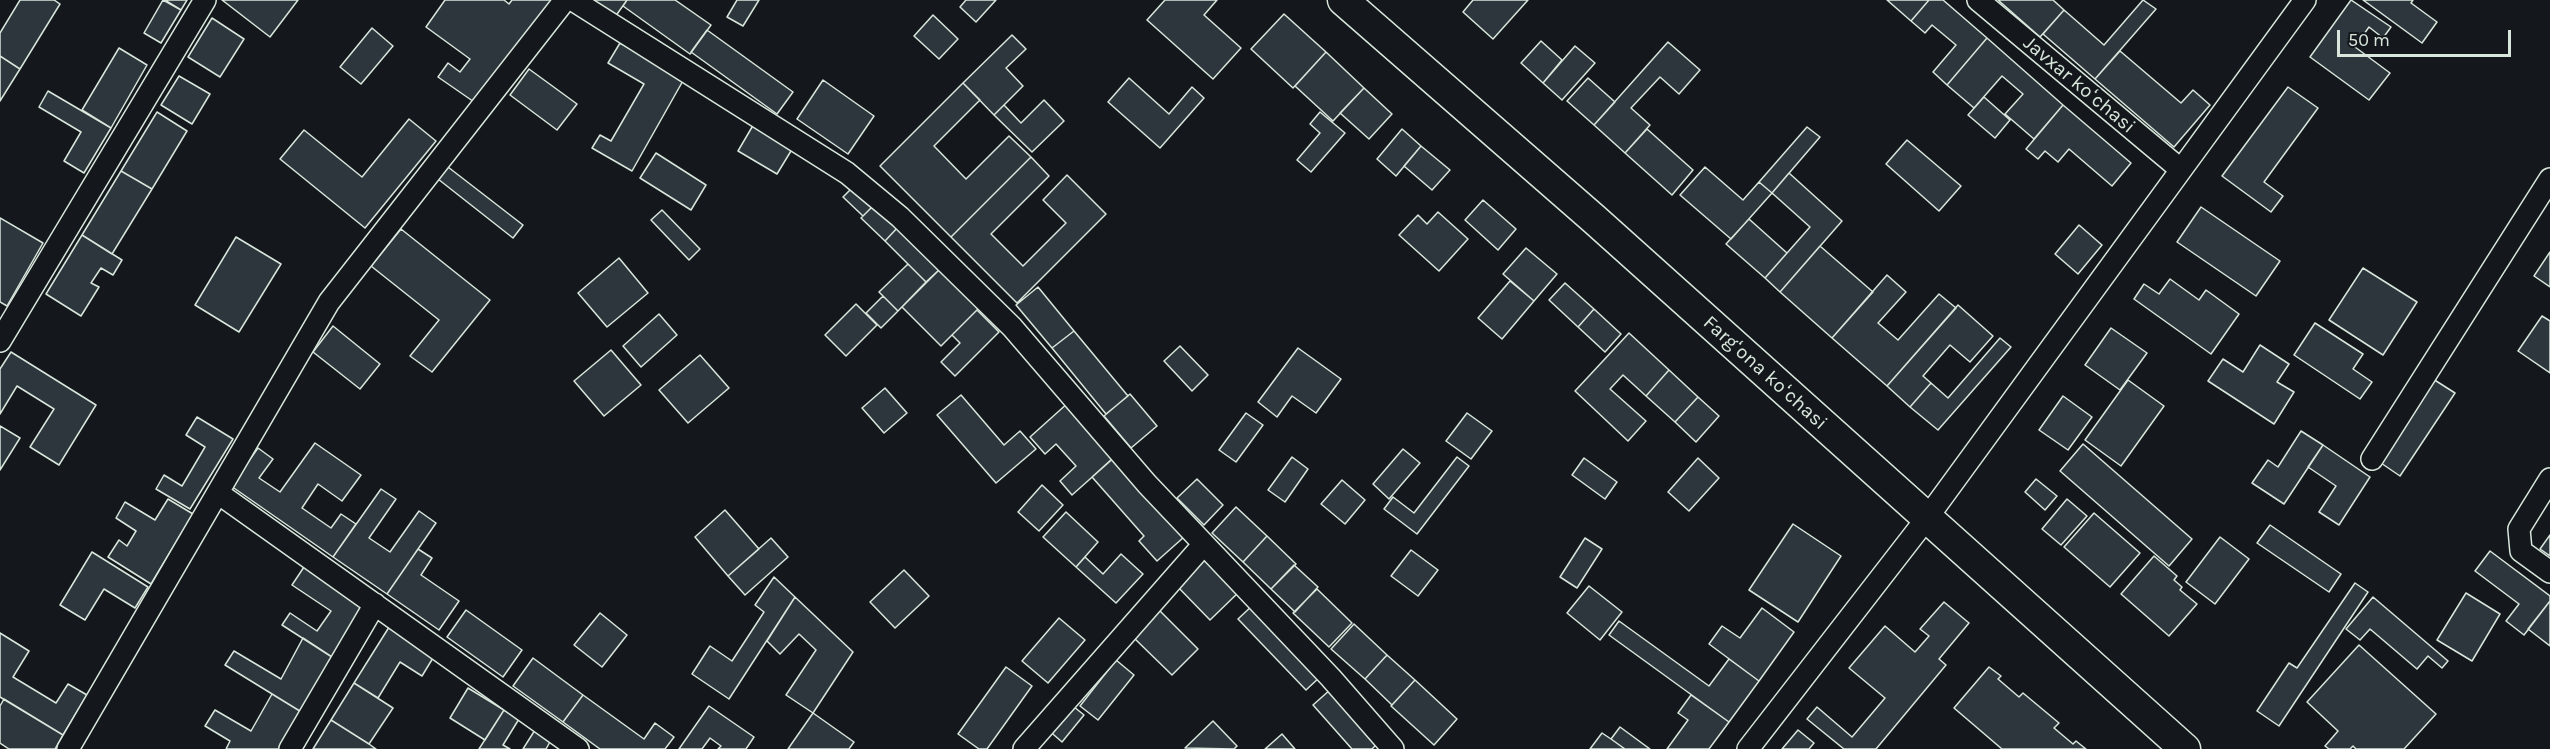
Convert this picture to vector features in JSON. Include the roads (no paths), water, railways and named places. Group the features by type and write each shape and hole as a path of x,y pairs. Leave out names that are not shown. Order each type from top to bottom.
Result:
{"street":[{"path":"0,341 205,0"},
{"path":"68,749 329,302 565,0"},
{"path":"573,0 847,173 900,217 1012,327 1146,484 1331,678 1393,749"},
{"name":"Fargʻona koʻchasi","path":"1343,0 1602,226 2185,749"},
{"name":"Javxar koʻchasi","path":"1978,0 2180,169"},
{"path":"1748,749 1927,518 2305,0"},
{"path":"2372,459 2550,179"},
{"path":"2550,479 2518,529 2521,551 2550,573"},
{"path":"218,493 578,749"},
{"path":"1024,749 1204,544"},
{"path":"290,749 375,604"}]}
